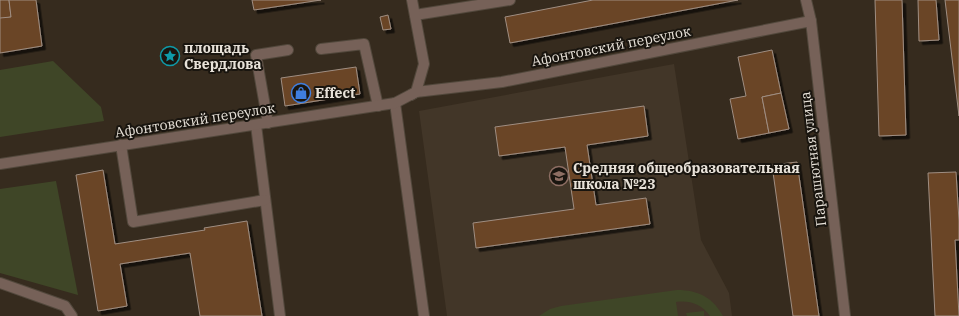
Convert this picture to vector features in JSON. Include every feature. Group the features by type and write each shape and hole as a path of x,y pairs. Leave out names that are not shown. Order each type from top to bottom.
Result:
{"street":[{"path":"412,0 424,64 416,92"},
{"path":"415,15 510,0"},
{"name":"Парашютная улица","path":"806,0 811,21 845,316"},
{"name":"Афонтовский переулок","path":"0,164 378,106 395,103 416,92 502,82 811,21"},
{"path":"321,49 364,44 378,106"},
{"path":"268,123 256,55 288,50"},
{"path":"395,103 424,316"},
{"path":"256,125 280,316"},
{"path":"121,146 133,222 265,200"},
{"path":"0,284 65,306 72,316"}],"shaded area":[{"name":"Средняя общеобразовательная школа №23","path":"674,64 701,240 729,293 732,316 447,316 419,111"}],"green space":[{"path":"53,61 101,107 104,121 0,137 0,70"},
{"path":"56,181 78,295 0,273 0,189"},
{"path":"677,290 699,293 715,304 723,316 710,316 703,308 690,302 676,302 678,316 539,316 550,309 561,306"},
{"path":"704,311 704,316 687,316 686,313"}],"building":[{"path":"0,0 9,0 11,17 0,19"},
{"path":"9,0 36,0 42,46 0,53 0,18 11,17"},
{"path":"252,0 321,0 254,10"},
{"path":"593,0 738,0 510,43 505,17"},
{"path":"875,0 902,0 906,135 879,136"},
{"path":"918,0 936,0 939,40 919,41"},
{"path":"945,0 959,0 959,116"},
{"path":"388,15 391,29 383,30 380,17"},
{"path":"772,50 781,93 762,97 769,133 738,139 730,99 746,96 738,57"},
{"path":"356,67 360,94 285,106 281,78"},
{"path":"781,93 789,129 769,133 762,97"},
{"path":"644,106 648,136 587,145 596,205 646,198 650,224 476,248 473,223 574,209 565,147 499,156 495,127"},
{"path":"797,162 819,316 793,316 772,165"},
{"path":"103,170 115,244 205,230 204,228 247,221 262,316 200,316 190,253 120,264 127,306 98,311 76,175"},
{"path":"956,172 959,240 955,240 959,316 935,316 928,173"}],"place":[{"name":"площадь Свердлова","path":"170,56"},
{"name":"Effect","path":"301,93"},
{"name":"Средняя общеобразовательная школа №23","path":"559,176"}]}
